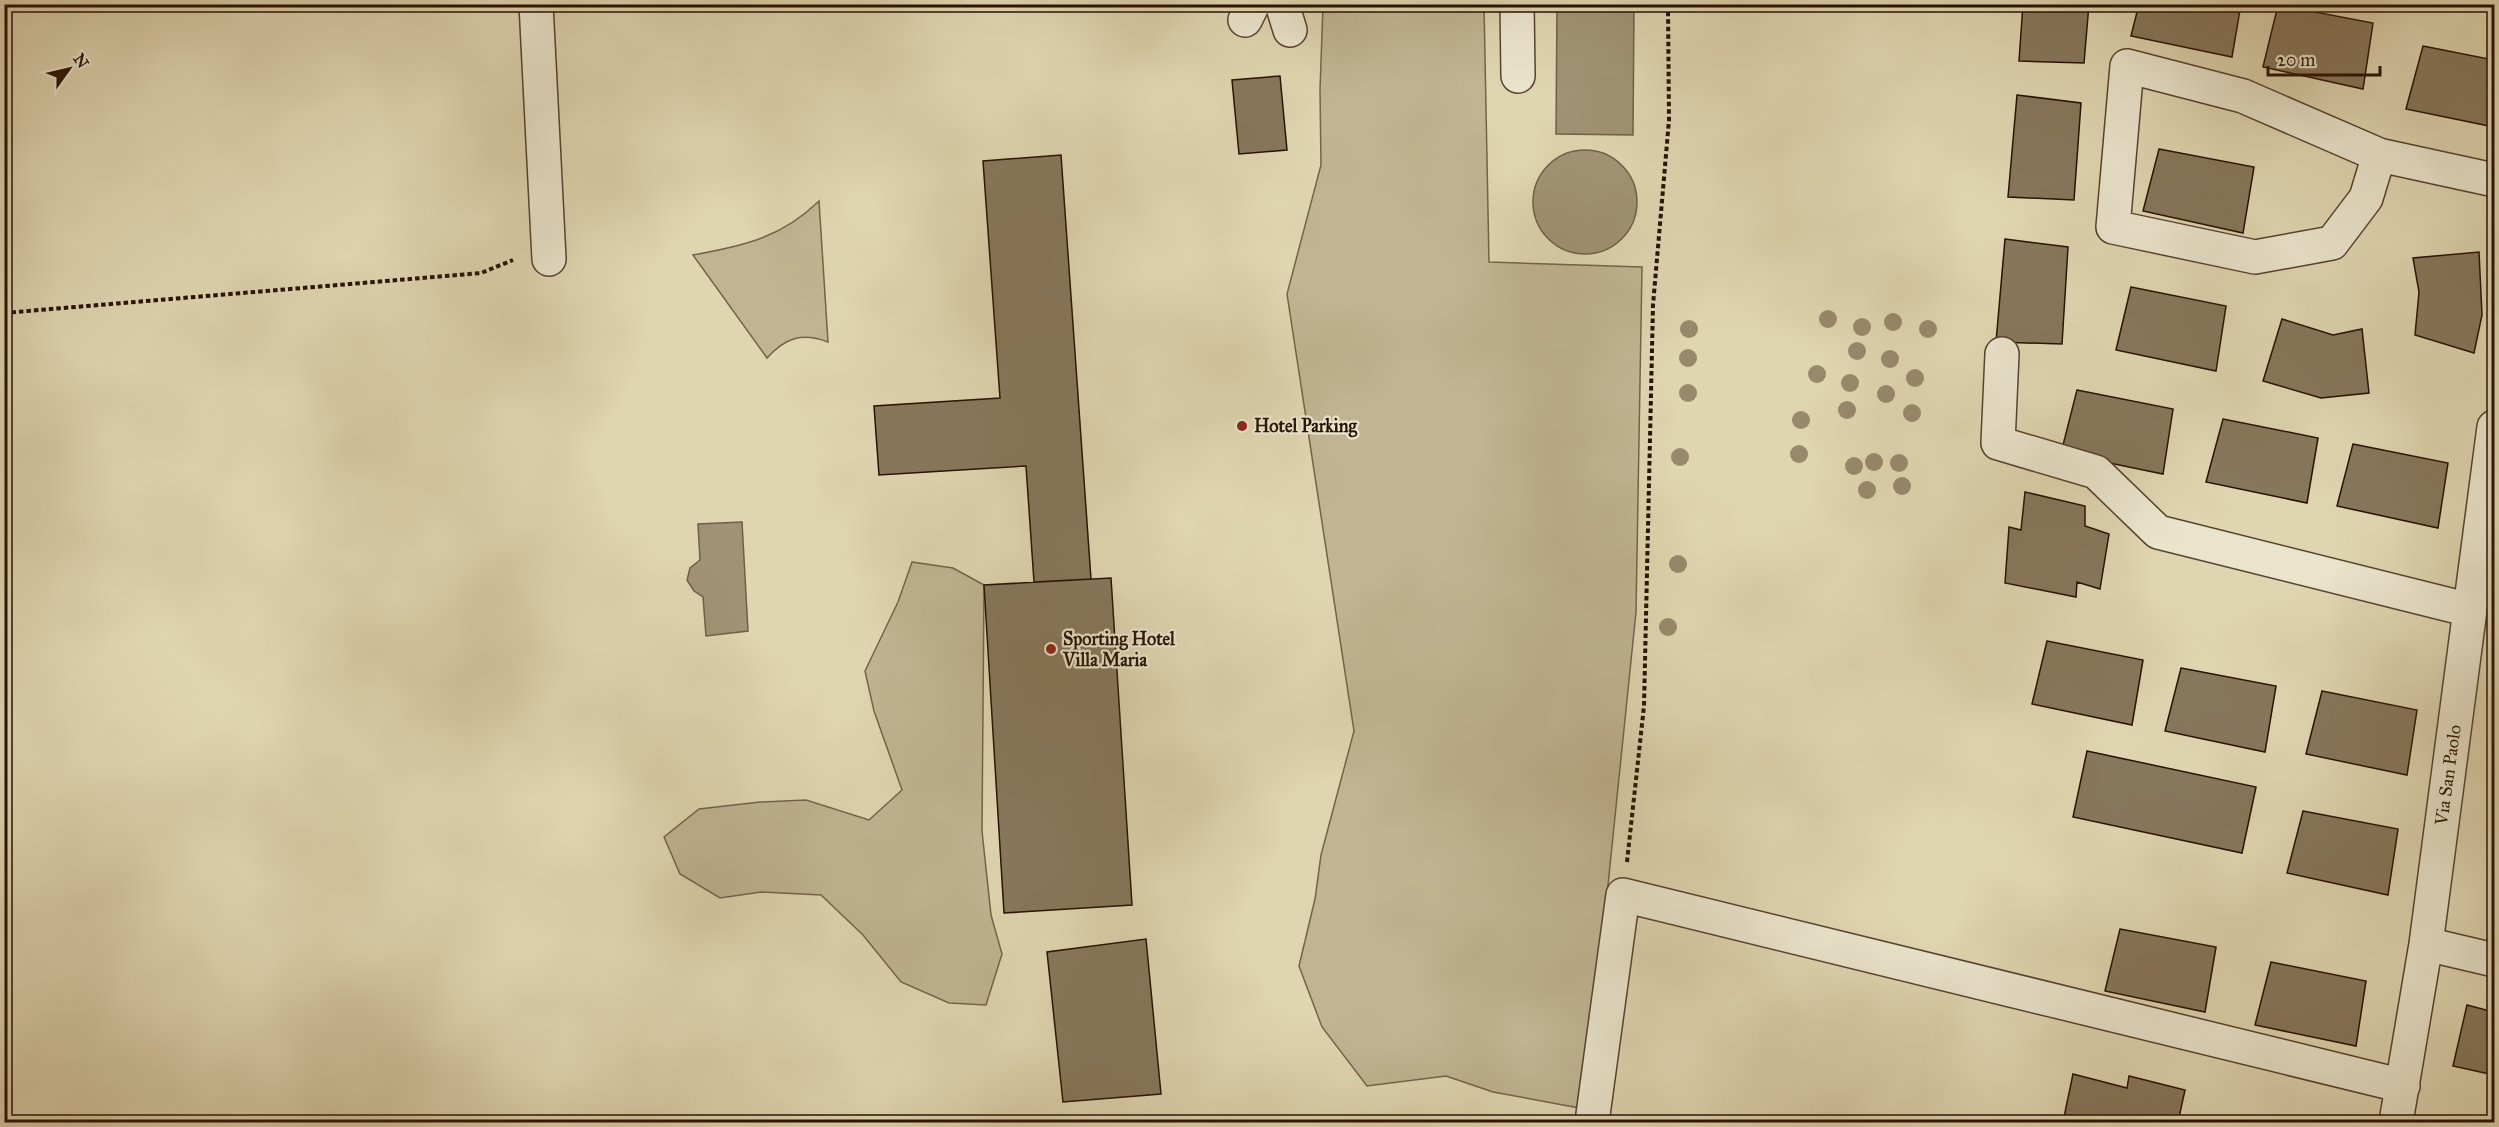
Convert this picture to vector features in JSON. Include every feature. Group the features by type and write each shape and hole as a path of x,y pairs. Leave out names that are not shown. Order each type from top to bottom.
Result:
{"street":[{"path":"533,259 536,4"},
{"path":"1517,4 1518,76"},
{"path":"2379,155 2366,198 2332,243 2255,257 2113,227 2127,66 2243,96 2379,155 2494,180"},
{"path":"2002,354 1998,443 2096,472 2158,532 2470,610"},
{"name":"Via San Paolo","path":"2396,1122 2426,944 2494,427"},
{"path":"1592,1122 1623,895 2403,1086"},
{"path":"2426,944 2494,960"}],"path":[{"path":"1623,895 1644,706 1653,304 1669,120 1668,4"},
{"path":"4,313 481,273 533,259"}],"shaded area":[{"path":"1323,5 1484,5 1489,262 1642,267 1636,612 1585,1109 1493,1092 1446,1076 1367,1086 1322,1027 1299,966 1315,899 1321,855 1354,731 1287,294 1321,165 1320,90"},
{"path":"1557,5 1634,5 1633,135 1556,134"},
{"path":"1585,150 1605,154 1622,165 1633,182 1637,202 1633,222 1622,239 1605,250 1585,254 1565,250 1548,239 1537,222 1533,202 1537,182 1548,165 1565,154"},
{"path":"819,201 828,342 810,337 794,339 780,346 767,358 693,255 745,244 776,232 805,214"},
{"path":"742,522 748,631 706,636 703,597 694,591 687,580 690,568 700,560 698,524"},
{"path":"912,562 953,568 984,585 982,831 991,915 1002,954 986,1005 949,1003 901,982 863,935 821,895 761,892 720,898 680,874 664,837 699,809 760,802 806,800 869,820 902,790 874,711 865,671 898,602"}],"building":[{"path":"2023,4 2089,4 2084,63 2019,61"},
{"path":"2139,4 2241,4 2232,57 2131,36"},
{"path":"2278,5 2373,23 2363,89 2263,67"},
{"path":"2423,46 2494,60 2494,127 2406,109"},
{"path":"1280,76 1287,150 1239,154 1232,80"},
{"path":"2017,95 2081,103 2074,200 2008,197"},
{"path":"2159,149 2254,167 2243,233 2143,211"},
{"path":"1061,155 1091,579 1034,582 1026,466 879,475 874,406 1000,398 983,161"},
{"path":"2005,239 2068,247 2062,344 1996,342"},
{"path":"2479,252 2482,315 2474,353 2415,335 2419,292 2413,258"},
{"path":"2131,287 2226,306 2216,371 2116,350"},
{"path":"2282,319 2333,335 2362,329 2369,393 2321,398 2263,381"},
{"path":"2077,390 2173,409 2163,474 2061,453"},
{"path":"2223,419 2318,438 2307,503 2206,482"},
{"path":"2353,444 2448,463 2438,528 2337,506"},
{"path":"2025,492 2085,506 2085,526 2109,534 2100,589 2077,582 2076,597 2005,583 2009,527 2021,530"},
{"path":"1111,578 1132,905 1004,913 984,585"},
{"path":"2047,641 2143,660 2132,725 2032,704"},
{"path":"2181,668 2276,686 2265,752 2165,731"},
{"path":"2322,691 2417,710 2407,775 2306,754"},
{"path":"2087,751 2256,787 2242,853 2073,817"},
{"path":"2303,811 2398,829 2388,895 2287,873"},
{"path":"2120,929 2216,947 2205,1012 2105,991"},
{"path":"1146,939 1161,1094 1063,1102 1047,952"},
{"path":"2271,962 2366,981 2356,1046 2255,1025"},
{"path":"2467,1005 2494,1012 2494,1075 2453,1066"},
{"path":"2073,1074 2127,1088 2129,1076 2185,1090 2178,1122 2063,1122"}],"place":[{"name":"Hotel Parking","path":"1242,426"},
{"name":"Sporting Hotel Villa Maria","path":"1051,649"}]}
